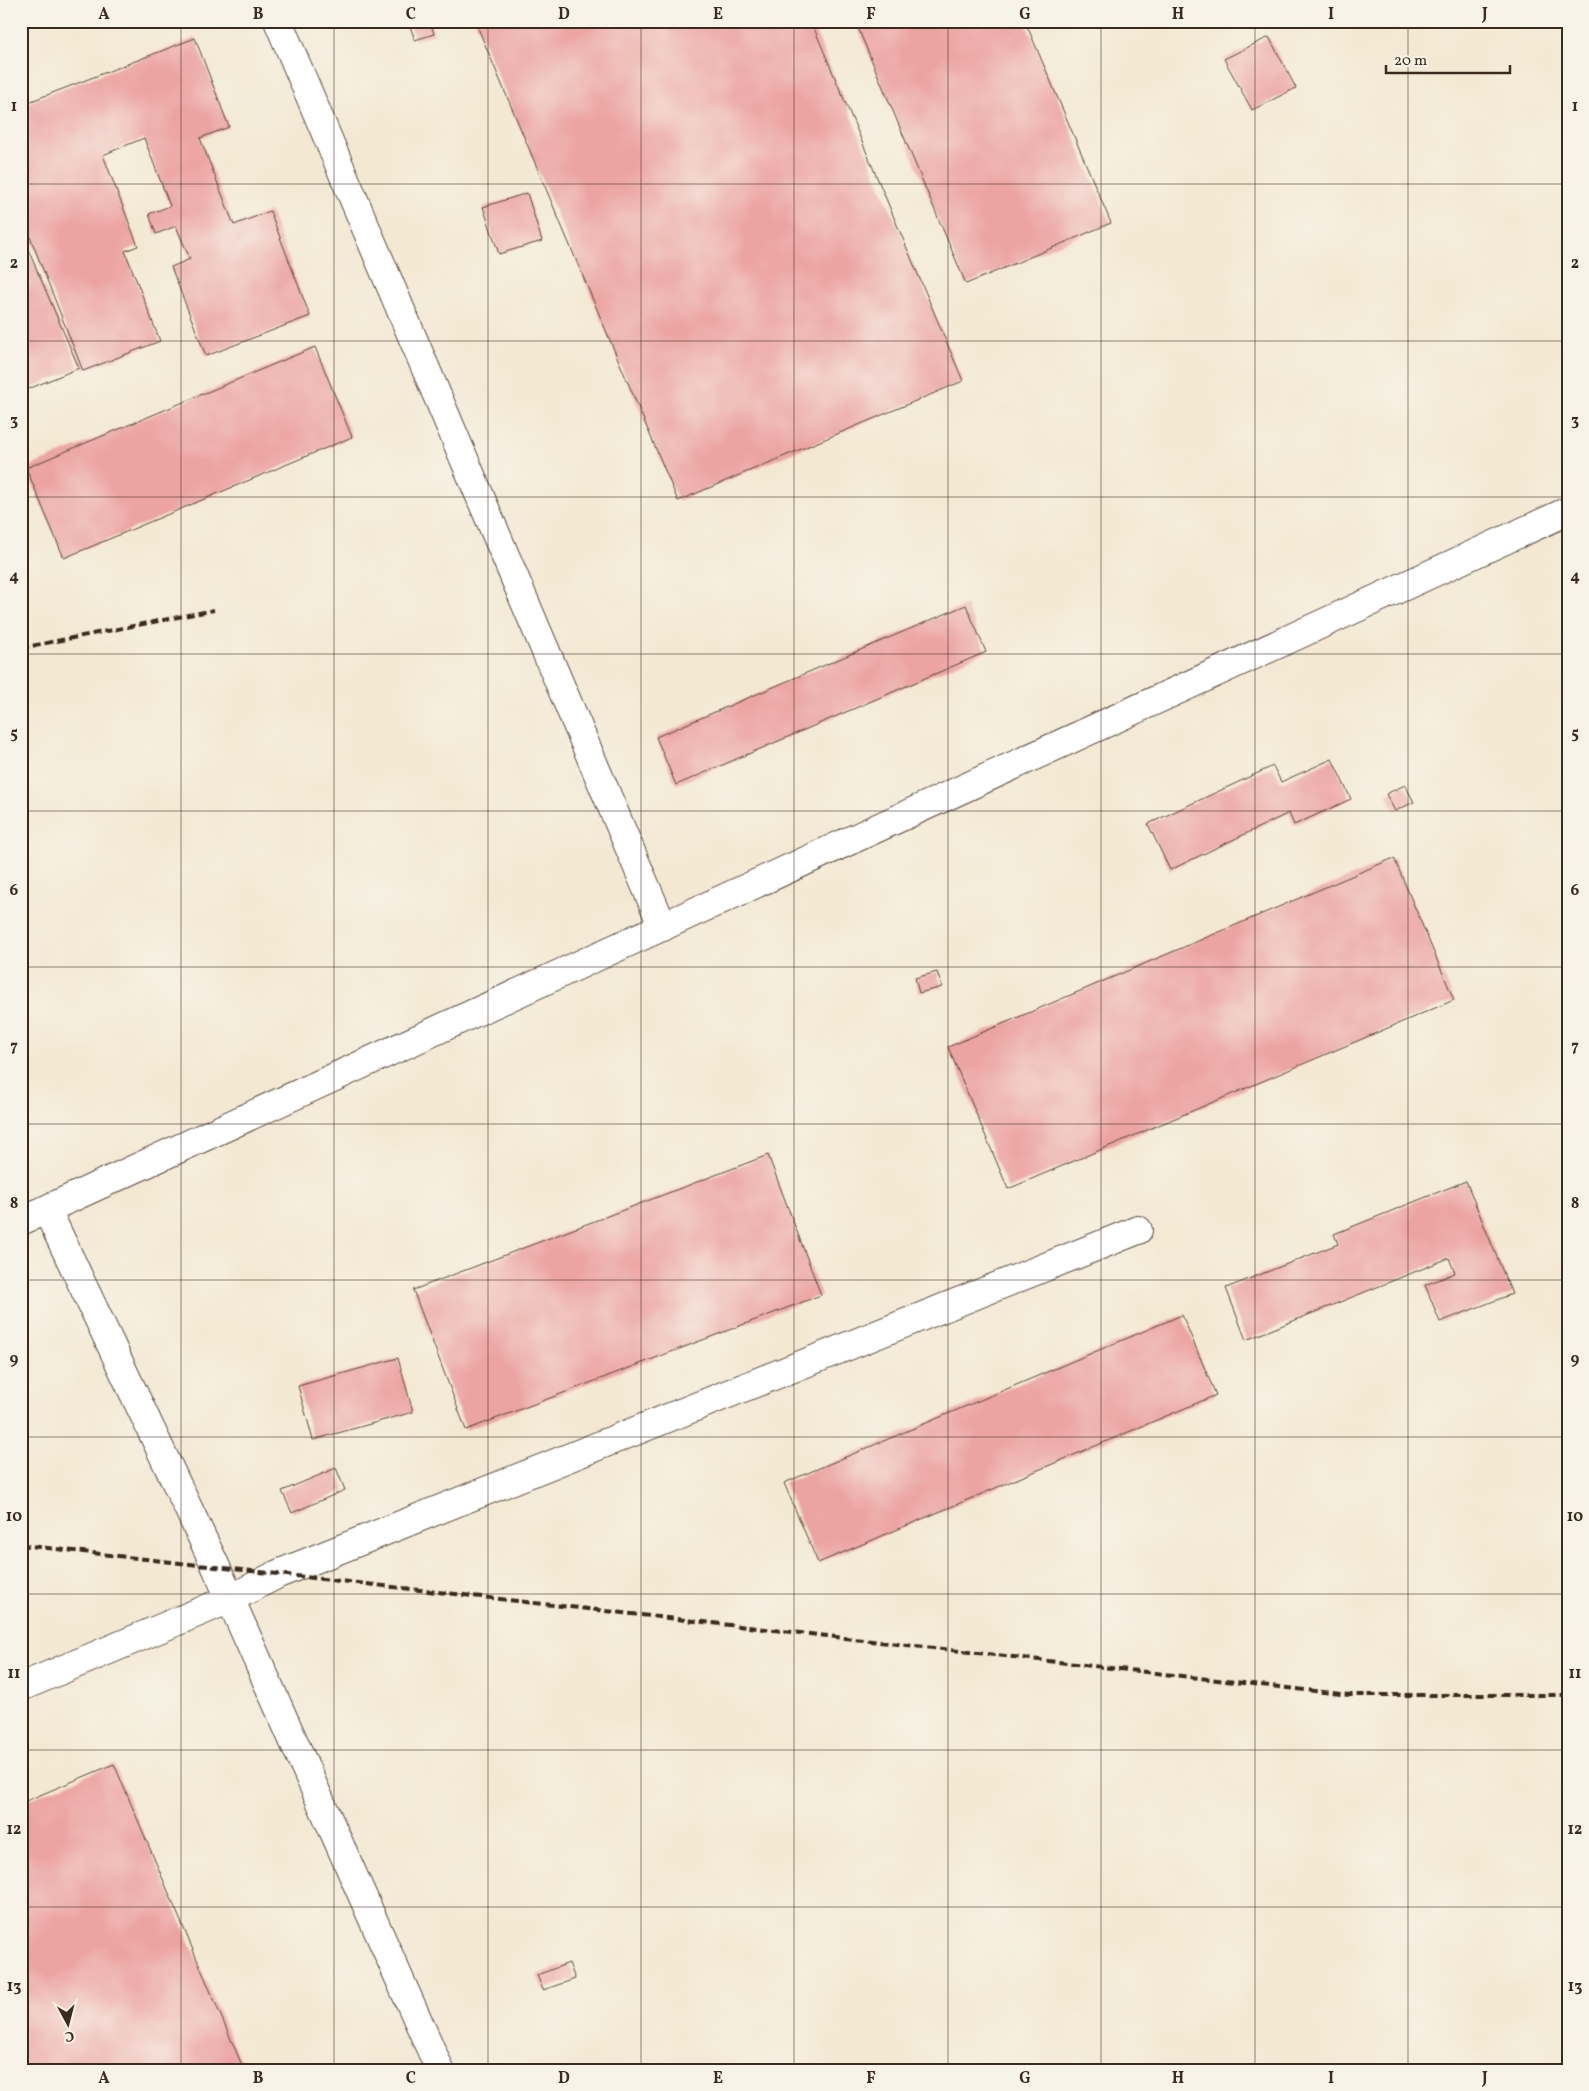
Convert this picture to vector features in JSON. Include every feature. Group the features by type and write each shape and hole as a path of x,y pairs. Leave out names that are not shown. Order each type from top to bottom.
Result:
{"lane":[{"path":"278,21 663,927"},
{"path":"21,1221 1568,511"},
{"path":"47,1210 230,1600 440,2070"},
{"path":"21,1687 230,1600 278,1574 1138,1230"}],"building":[{"path":"408,21 430,21 434,34 415,40"},
{"path":"475,21 811,21 963,381 678,501"},
{"path":"855,21 1025,21 1111,223 966,284"},
{"path":"1269,37 1296,88 1252,110 1224,59"},
{"path":"195,38 229,127 200,138 234,225 270,211 310,316 206,356 171,267 190,259 176,226 156,234 149,214 170,206 144,138 103,155 138,246 125,251 160,341 83,371 21,214 21,105"},
{"path":"527,193 542,241 499,254 483,207"},
{"path":"21,233 79,368 21,392"},
{"path":"315,347 352,437 64,558 26,468"},
{"path":"966,605 986,652 676,785 656,737"},
{"path":"1332,759 1351,799 1294,825 1289,813 1170,870 1148,824 1273,766 1281,782"},
{"path":"1405,785 1414,802 1395,811 1386,794"},
{"path":"1394,858 1454,1000 1008,1189 948,1047"},
{"path":"937,972 942,987 919,993 915,978"},
{"path":"768,1155 821,1295 466,1430 413,1290"},
{"path":"1466,1181 1512,1294 1440,1322 1425,1285 1455,1273 1449,1258 1246,1340 1226,1288 1338,1244 1334,1234"},
{"path":"1182,1315 1216,1395 818,1563 784,1483"},
{"path":"398,1358 413,1412 313,1440 298,1386"},
{"path":"336,1468 345,1490 292,1513 282,1491"},
{"path":"114,1764 244,2070 21,2070 21,1803"},
{"path":"569,1963 575,1979 543,1990 537,1975"}],"railway":[{"path":"21,648 214,610"},
{"path":"21,1545 1350,1695 1568,1695"}]}
